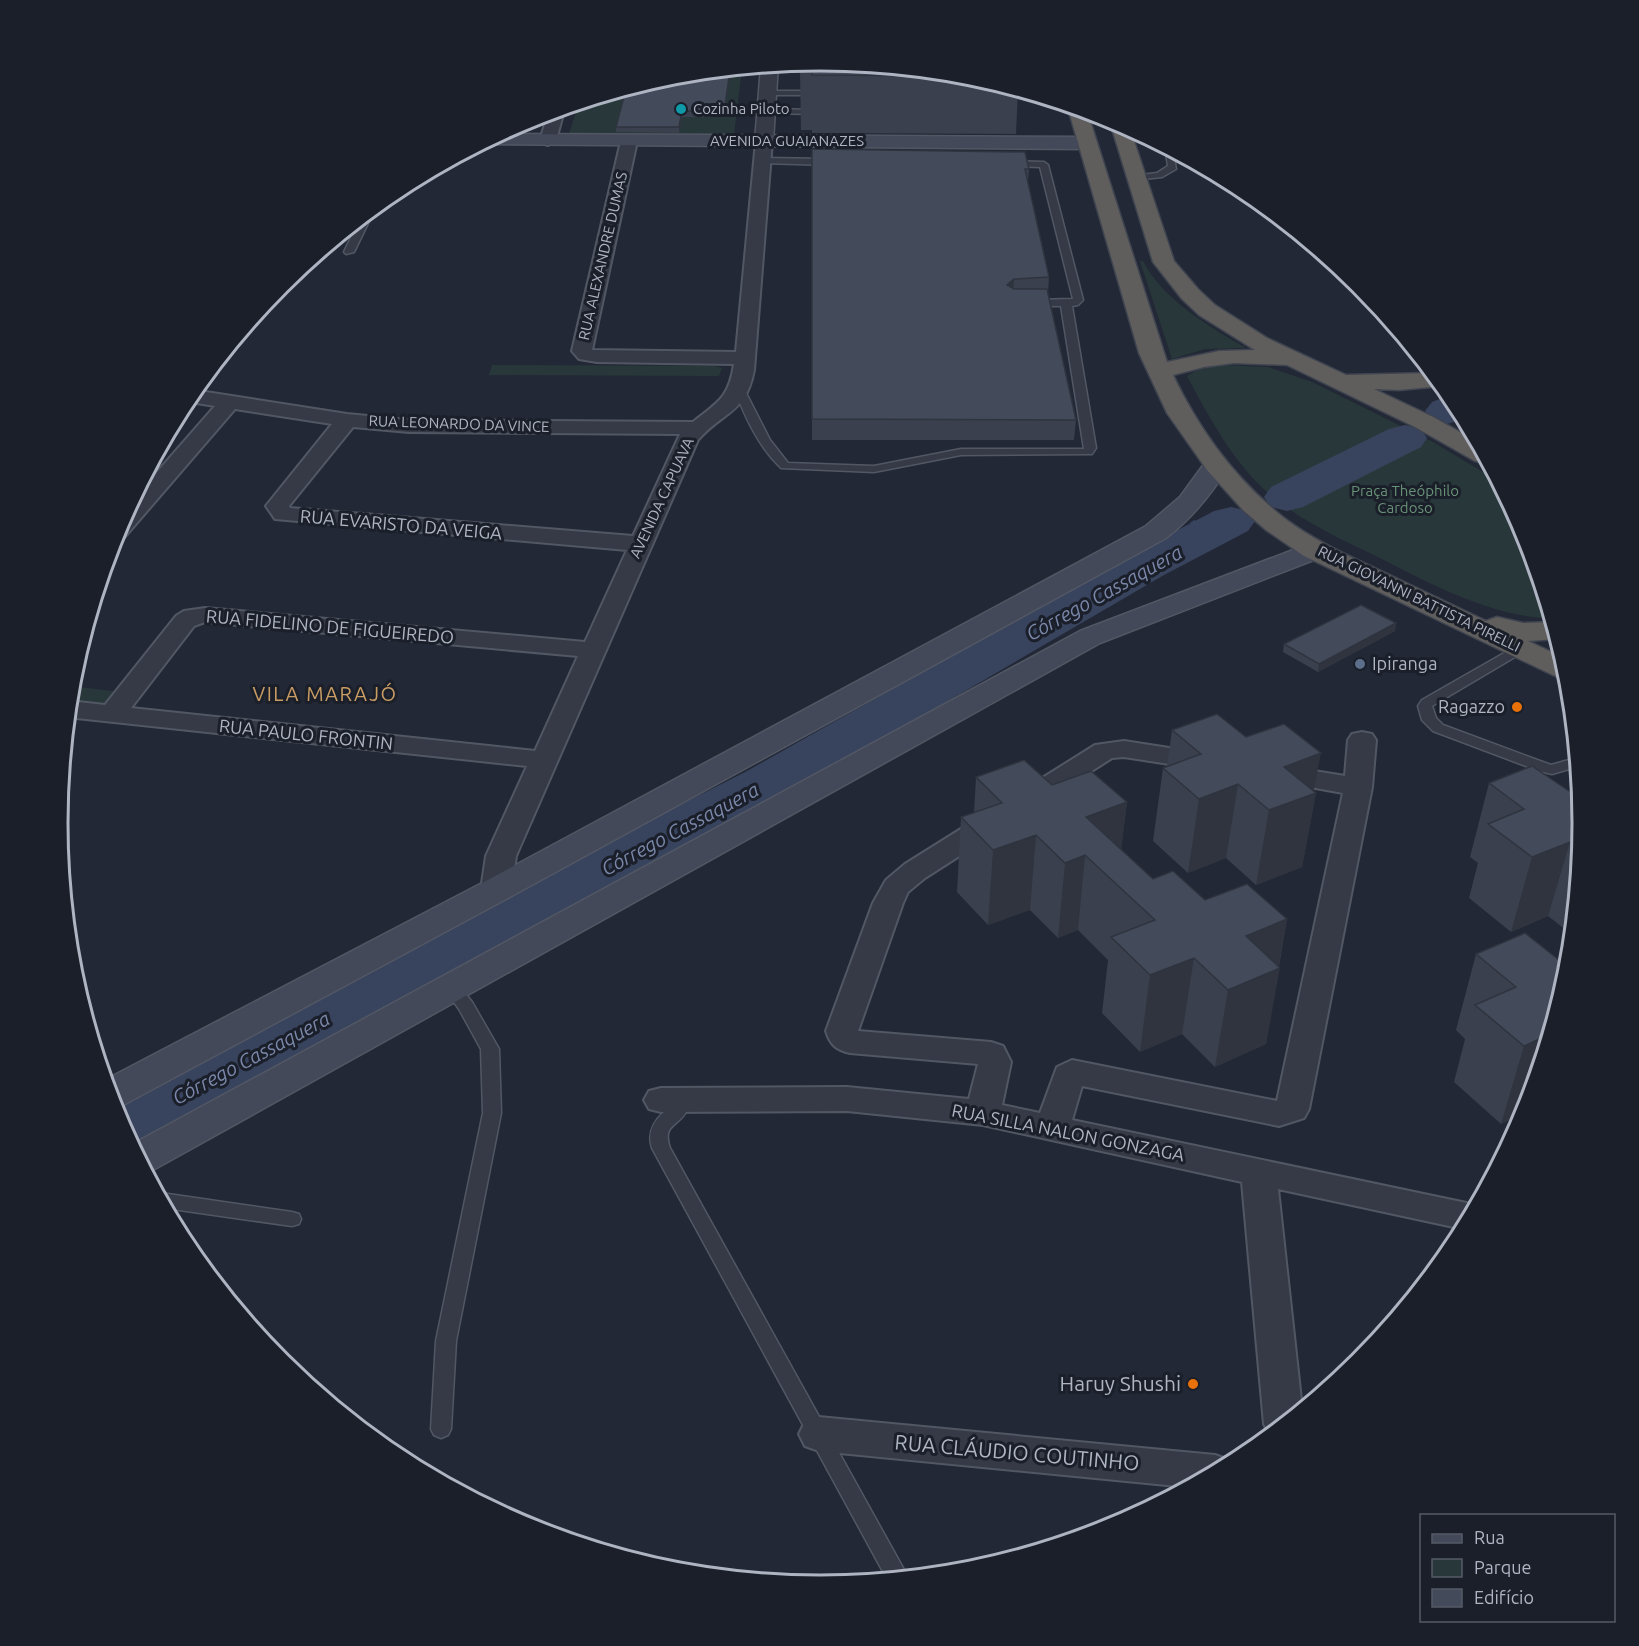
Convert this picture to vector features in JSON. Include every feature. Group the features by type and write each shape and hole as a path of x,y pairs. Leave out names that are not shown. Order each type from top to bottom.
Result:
{"highway":[{"name":"RUA GIOVANNI BATTISTA PIRELLI","path":"1080,118 1138,312 1159,372 1179,413 1216,465 1252,504 1275,524 1314,550 1554,664"},
{"path":"1123,136 1164,262 1175,278 1207,310 1259,343 1424,422 1472,449"},
{"path":"1159,372 1213,357 1233,355 1303,364"},
{"path":"1338,380 1399,383 1427,381"},
{"path":"1457,617 1522,632 1547,631"}],"main road":[{"name":"AVENIDA GUAIANAZES","path":"506,140 629,141 763,151 1088,143"},
{"path":"117,1091 496,890 1156,532 1177,517 1189,504 1205,485 1216,465"},
{"path":"145,1156 1090,637 1314,550"}],"street":[{"path":"739,389 745,358 769,73"},
{"path":"548,140 555,120"},
{"name":"RUA ALEXANDRE DUMAS","path":"629,141 582,351 586,355 597,356 745,358"},
{"name":"AVENIDA CAPUAVA","path":"496,890 501,856 688,438 695,428 731,402 739,389"},
{"name":"RUA LEONARDO DA VINCE","path":"199,398 346,420 409,426 695,428"},
{"path":"141,499 229,403"},
{"name":"RUA EVARISTO DA VEIGA","path":"346,420 277,506 283,514 641,544"},
{"name":"RUA FIDELINO DE FIGUEIREDO","path":"112,714 185,621 193,616 205,615 593,650"},
{"name":"RUA PAULO FRONTIN","path":"76,710 544,760"},
{"path":"1053,1127 1069,1075 1072,1072 1279,1114 1292,1109 1358,787 1362,740"},
{"path":"983,1113 995,1062 991,1054 850,1042 844,1037 842,1031 888,903 896,887 915,871 1105,751 1124,749 1358,787"},
{"name":"RUA SILLA NALON GONZAGA","path":"661,1100 847,1099 983,1113 1461,1215"},
{"path":"1259,1172 1283,1415"},
{"name":"RUA CLÁUDIO COUTINHO","path":"819,1434 1200,1471"}],"lane":[{"path":"767,102 829,93"},
{"path":"767,102 830,112"},
{"path":"763,151 845,162"},
{"path":"1137,178 1159,176 1173,167 1171,159"},
{"path":"994,163 1044,165 1078,300 1066,303 1023,303"},
{"path":"349,252 361,226"},
{"path":"739,389 755,424 785,466 874,470 961,452 1089,452 1066,303"},
{"path":"1520,648 1427,703 1425,706 1429,720 1438,728 1544,768 1552,770 1569,764"},
{"path":"441,1429 446,1341 492,1113 490,1049 466,1006 451,987"},
{"path":"661,1100 677,1112 668,1117 658,1132 657,1139 661,1148 894,1571"},
{"path":"169,1201 292,1219"}],"green space":[{"path":"741,75 734,135 569,134 578,111 673,85"},
{"path":"1140,261 1143,261 1151,275 1174,300 1246,348 1205,349 1172,359"},
{"path":"492,365 714,366 722,368 719,376 489,375"},
{"name":"Praça Theóphilo Cardoso","path":"1220,365 1268,367 1312,382 1433,442 1485,473 1514,535 1543,617 1505,612 1458,596 1333,535 1284,506 1259,485 1235,456 1214,425 1187,376 1197,370"},
{"path":"80,687 120,692 105,705 77,706"}],"building":[{"path":"820,71 900,76 812,75 812,72 800,72"},
{"name":"Cozinha Piloto","path":"729,76 724,111 682,111 679,127 616,127 624,97 673,85"},
{"path":"812,149 1025,152 1029,169 1025,169 1049,277 1014,279 1007,285 1014,289 1047,289 1076,420 812,419"},
{"path":"1361,605 1396,623 1319,664 1284,644"},
{"path":"1217,714 1246,737 1284,724 1321,753 1284,767 1316,793 1269,810 1238,784 1199,799 1163,768 1201,754 1172,730"},
{"path":"1024,760 1052,785 1091,771 1127,802 1086,817 1153,879 1173,871 1205,900 1247,884 1287,919 1246,936 1280,968 1228,990 1194,958 1150,975 1111,937 1155,920 1085,855 1065,863 1036,835 993,850 961,817 1002,803 976,777"},
{"path":"1532,766 1571,790 1571,843 1532,857 1488,824 1524,809 1489,783"},
{"path":"1525,933 1559,960 1540,1039 1524,1046 1475,1005 1516,987 1476,954"}],"waterway":[{"name":"Córrego Cassaquera","path":"1287,497 1405,438"},
{"name":"Córrego Cassaquera","path":"130,1123 482,932 767,783 1147,565 1231,521"},
{"path":"1194,523 1211,530"}],"place":[{"name":"Cozinha Piloto","path":"681,109"},
{"name":"Ipiranga","path":"1360,664"},
{"name":"Ragazzo","path":"1517,707"},
{"name":"Haruy Shushi","path":"1193,1384"}],"district":[{"name":"VILA MARAJÓ","path":"325,694"}]}
